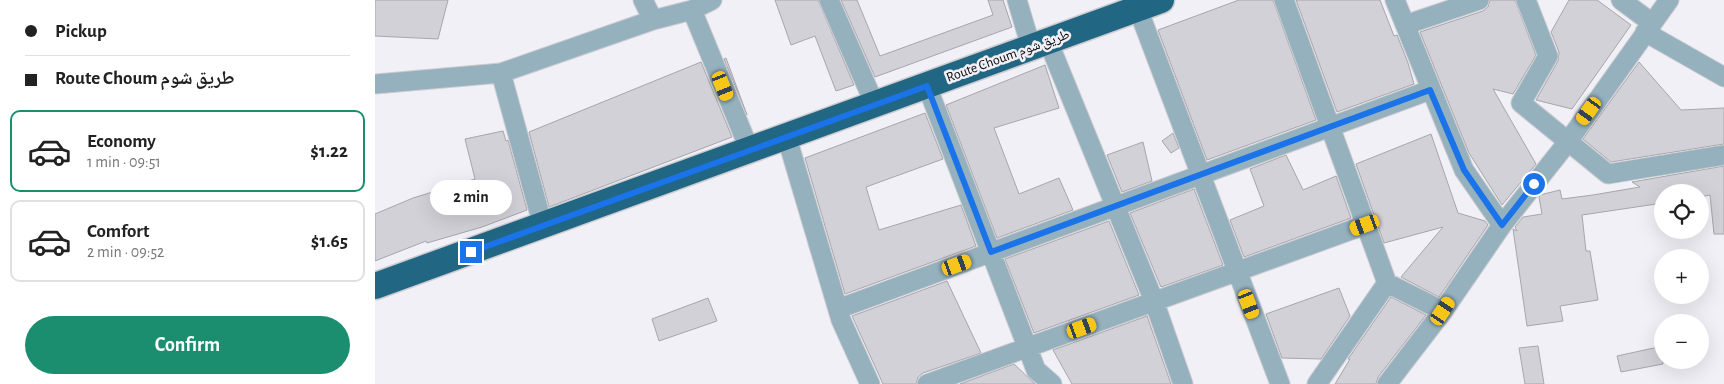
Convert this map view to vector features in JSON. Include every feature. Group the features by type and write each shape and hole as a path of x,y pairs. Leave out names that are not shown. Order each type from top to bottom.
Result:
{"highway":[{"name":"Route Choum طريق شوم","path":"375,286 787,138 1150,4"}],"street":[{"path":"643,0 653,20"},
{"path":"375,84 501,73 653,20 692,10 712,0"},
{"path":"829,0 875,105"},
{"path":"1017,0 1116,206 1154,301 1183,384"},
{"path":"1284,0 1387,283 1443,311"},
{"path":"1395,0 1464,170 1502,225"},
{"path":"1405,25 1479,0"},
{"path":"1526,0 1548,56 1521,104 1567,143 1608,174 1724,155"},
{"path":"1621,0 1649,28 1724,76"},
{"path":"1387,384 1443,311 1502,225 1567,143 1669,0"},
{"path":"1150,4 1201,175 1280,384"},
{"path":"692,10 750,151"},
{"path":"501,73 543,226"},
{"path":"927,86 1036,370 1052,384"},
{"path":"838,309 1430,90"},
{"path":"787,138 838,309 870,384"},
{"path":"927,384 1365,225"},
{"path":"1317,384 1387,283"}],"building":[{"path":"375,0 448,0 438,39 375,36"},
{"path":"775,0 818,0 854,85 836,91 815,36 791,45"},
{"path":"841,0 857,0 880,56 993,15 988,0 1003,0 1012,27 875,77"},
{"path":"1239,0 1273,0 1316,120 1207,160 1158,30"},
{"path":"1296,0 1380,0 1394,36 1397,35 1414,84 1337,112"},
{"path":"1490,0 1515,0 1536,55 1513,94 1493,89 1536,164 1502,205 1469,153 1420,32 1483,11 1488,7"},
{"path":"1569,0 1597,0 1631,25 1572,109 1536,100 1558,61 1559,52 1551,32"},
{"path":"726,58 747,115 724,59"},
{"path":"701,62 732,137 549,207 529,132"},
{"path":"1639,62 1681,110 1724,108 1724,144 1611,162 1583,139"},
{"path":"1045,65 1059,108 994,128 1019,194 1059,178 1073,210 997,238 946,105"},
{"path":"925,113 943,159 866,187 879,230 961,205 976,246 845,294 805,158"},
{"path":"503,131 506,141 508,140 527,210 482,227 427,243 426,241 375,261 375,214 413,198 475,179 465,139"},
{"path":"1173,133 1179,148 1171,153 1162,141"},
{"path":"1431,134 1458,213 1485,221 1488,225 1439,297 1401,277 1443,227 1384,243 1356,164"},
{"path":"1143,142 1152,181 1122,192 1107,155"},
{"path":"1286,155 1303,190 1336,176 1351,218 1244,257 1230,220 1264,206 1250,169"},
{"path":"1724,166 1724,234 1714,234 1709,184 1654,184 1654,204 1582,215 1586,251 1590,251 1598,300 1560,306 1563,321 1527,326 1513,229 1517,231 1515,227 1523,217 1542,214 1540,195 1560,190 1562,199 1640,187 1632,182"},
{"path":"1194,189 1223,265 1161,287 1130,213"},
{"path":"1109,221 1139,295 1034,333 1005,259"},
{"path":"947,281 981,353 923,373 918,377 916,384 883,384 852,316"},
{"path":"1339,288 1350,316 1321,359 1282,358 1266,314"},
{"path":"1391,297 1426,315 1378,377 1376,384 1335,384 1350,359 1348,359"},
{"path":"708,298 717,321 659,341 652,319"},
{"path":"1147,316 1171,384 1072,384 1053,350"},
{"path":"1538,346 1544,384 1525,384 1519,348"},
{"path":"1654,348 1654,366 1621,372 1617,356"},
{"path":"1014,364 1035,384 960,384"}],"route":[{"path":"471,252 927,86 991,252 1430,90 1464,170 1502,225 1534,184"}]}
